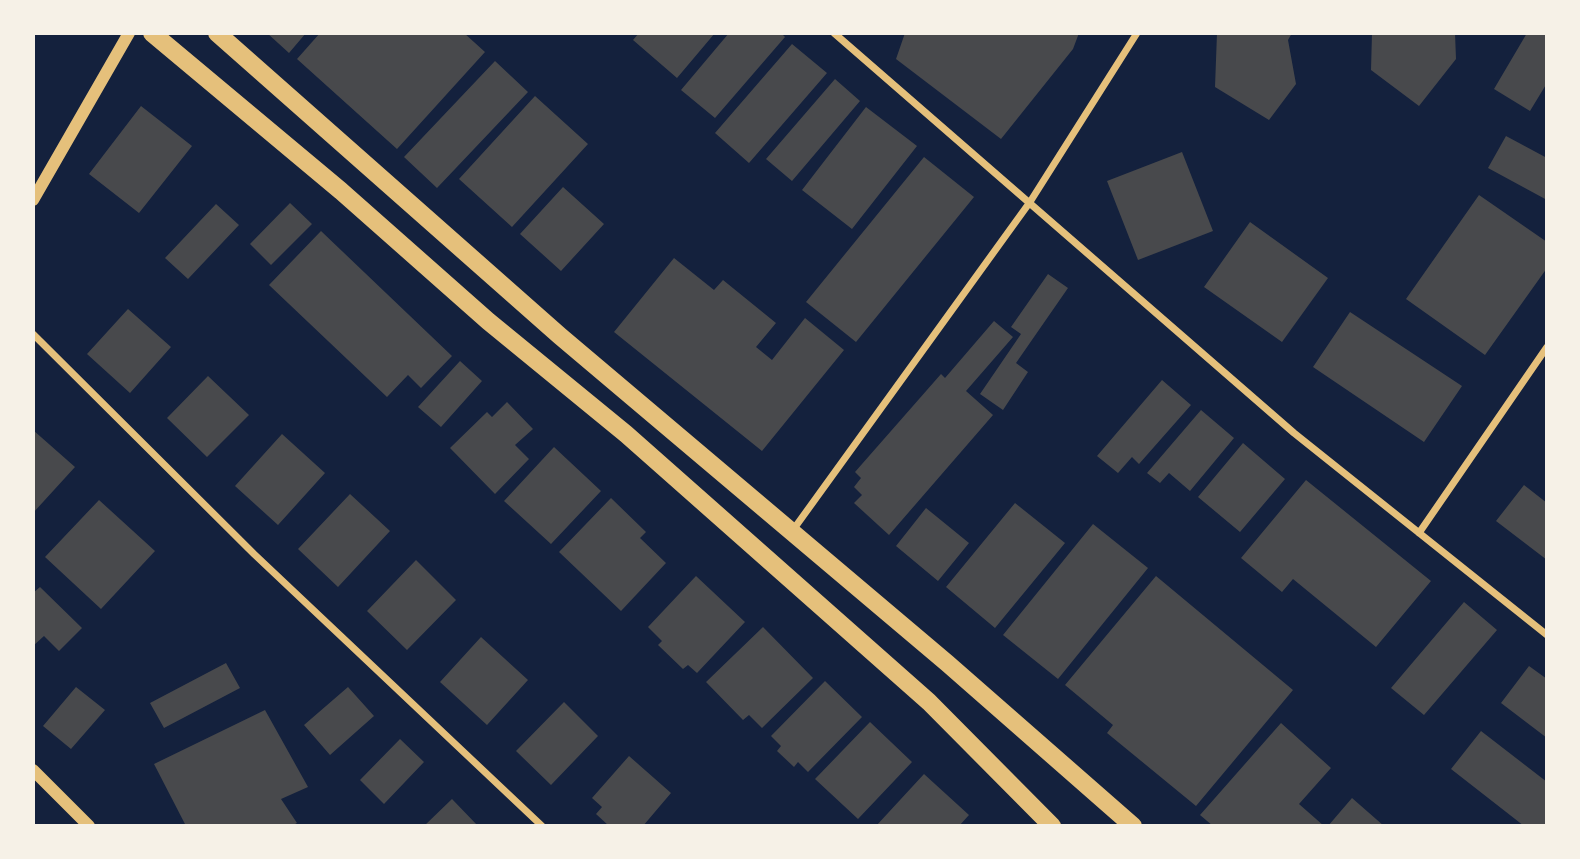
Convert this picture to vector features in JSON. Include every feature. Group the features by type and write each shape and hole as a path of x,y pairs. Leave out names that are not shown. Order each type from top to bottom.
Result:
{"main road":[{"path":"152,33 331,182 488,321 637,443 929,702 1052,826"},
{"path":"218,33 560,336 1133,826"}],"street":[{"path":"33,200 129,33"},
{"path":"834,33 1294,433 1547,635"},
{"path":"791,532 1030,202 1137,33"},
{"path":"33,334 254,554 542,826"},
{"path":"1419,533 1547,347"},
{"path":"33,770 89,826"}],"building":[{"path":"267,33 306,33 289,53"},
{"path":"320,33 464,33 485,52 397,149 297,59"},
{"path":"639,33 715,33 677,78 633,40"},
{"path":"729,33 781,33 785,37 715,118 681,90"},
{"path":"905,33 1079,33 1073,49 1001,139 896,59"},
{"path":"1217,33 1292,33 1288,40 1296,84 1269,120 1215,87"},
{"path":"1372,33 1455,33 1456,59 1419,106 1371,70"},
{"path":"1527,33 1547,33 1547,83 1530,111 1494,89"},
{"path":"792,44 827,73 749,163 715,133"},
{"path":"495,61 528,92 437,188 404,157"},
{"path":"835,79 860,101 792,181 766,159"},
{"path":"535,96 588,144 512,227 459,179"},
{"path":"141,106 192,146 139,213 89,174"},
{"path":"866,107 917,146 852,229 802,190"},
{"path":"1506,136 1547,158 1547,200 1488,168"},
{"path":"1182,152 1213,231 1138,260 1107,181"},
{"path":"924,157 974,197 856,342 806,302"},
{"path":"563,187 604,224 561,271 520,234"},
{"path":"1479,195 1547,242 1547,268 1485,355 1406,299"},
{"path":"290,203 312,224 271,265 250,244"},
{"path":"216,204 239,225 188,279 165,258"},
{"path":"1250,222 1328,278 1282,342 1204,287"},
{"path":"321,231 452,356 421,388 408,375 387,397 269,285"},
{"path":"674,258 714,290 723,280 776,323 756,347 772,360 805,318 844,350 762,451 614,332"},
{"path":"1048,274 1068,288 1016,363 1028,372 1003,410 980,394 1021,334 1011,327"},
{"path":"128,309 171,347 130,393 87,354"},
{"path":"1350,312 1462,386 1424,442 1313,367"},
{"path":"994,321 1013,337 966,391 993,415 889,535 854,503 862,495 854,487 861,478 855,472 941,374 945,378"},
{"path":"460,361 482,381 441,427 418,407"},
{"path":"208,376 249,415 207,457 167,418"},
{"path":"1162,380 1191,405 1139,464 1132,457 1118,473 1097,456"},
{"path":"507,402 533,429 515,445 529,459 495,494 450,448 487,412 492,417"},
{"path":"1201,410 1234,438 1190,491 1169,473 1160,483 1147,473"},
{"path":"33,430 75,467 33,513"},
{"path":"282,434 325,473 278,525 235,486"},
{"path":"1243,443 1285,479 1240,532 1198,497"},
{"path":"554,447 601,491 551,544 504,501"},
{"path":"1306,480 1431,581 1376,647 1293,579 1282,592 1241,558"},
{"path":"1524,485 1547,503 1547,560 1496,521"},
{"path":"350,494 390,531 338,587 298,549"},
{"path":"611,498 646,532 640,538 666,563 621,611 559,552"},
{"path":"99,500 155,551 101,609 45,557"},
{"path":"1015,503 1065,543 995,628 946,587"},
{"path":"926,508 969,543 938,581 896,546"},
{"path":"1093,524 1148,568 1058,679 1003,635"},
{"path":"416,560 456,600 407,650 367,611"},
{"path":"696,576 745,622 697,673 688,665 683,669 658,645 662,641 648,627"},
{"path":"1156,576 1293,690 1196,806 1107,733 1113,725 1065,685"},
{"path":"40,587 82,628 59,651 44,636 33,646 33,593"},
{"path":"1464,602 1497,630 1424,715 1391,688"},
{"path":"763,627 813,678 762,728 749,715 743,720 706,682"},
{"path":"481,637 528,680 487,725 440,682"},
{"path":"226,663 240,688 164,728 150,703"},
{"path":"1529,666 1547,679 1547,738 1501,703"},
{"path":"825,681 862,717 808,772 798,762 794,767 777,751 781,746 771,736"},
{"path":"76,687 105,710 71,749 43,726"},
{"path":"348,687 374,716 330,755 304,725"},
{"path":"564,702 598,736 551,785 516,751"},
{"path":"265,710 308,787 281,799 297,823 291,826 186,826 154,764"},
{"path":"870,722 912,762 858,819 815,779"},
{"path":"1281,723 1331,768 1299,804 1324,826 1213,826 1200,815"},
{"path":"1481,731 1547,782 1547,826 1524,826 1451,769"},
{"path":"400,739 424,762 384,804 360,780"},
{"path":"629,756 671,793 643,826 609,826 596,814 602,807 592,798"},
{"path":"924,774 969,815 959,826 876,826"},
{"path":"1352,798 1384,826 1328,826"},
{"path":"452,799 478,826 424,826"}]}
